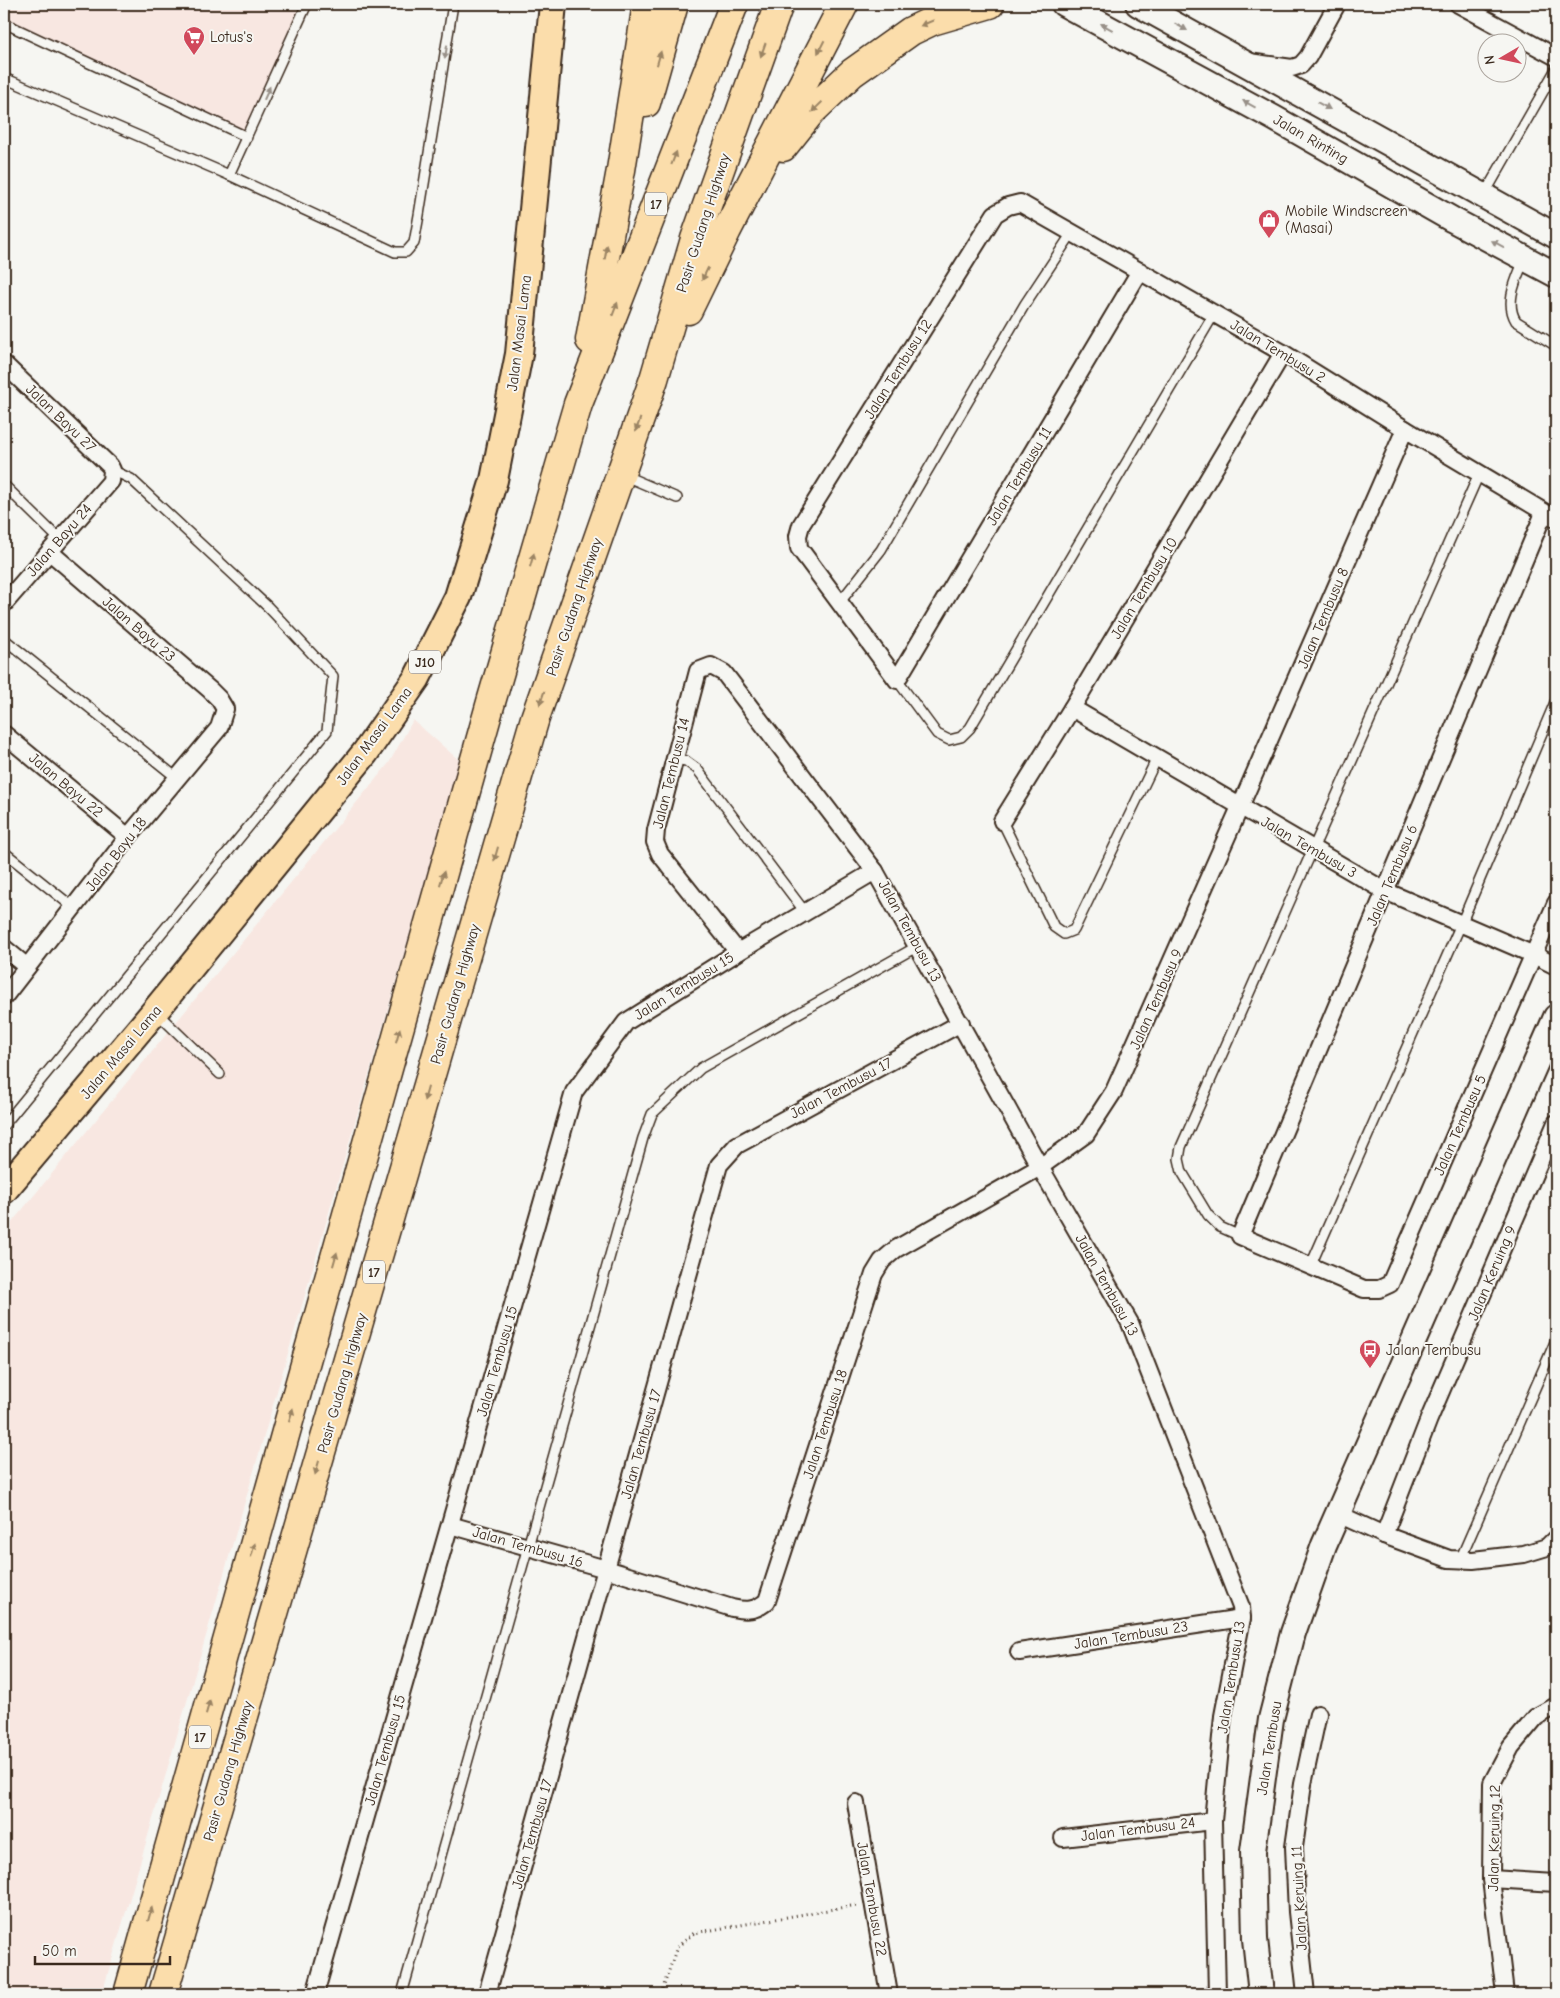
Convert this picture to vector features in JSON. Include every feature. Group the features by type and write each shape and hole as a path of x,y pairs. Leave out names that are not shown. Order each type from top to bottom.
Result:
{"highway":[{"path":"578,404 621,170 647,4"},
{"path":"621,170 647,101 674,4"},
{"name":"17","path":"128,1994 489,711 578,404 734,4"},
{"name":"Pasir Gudang Highway","path":"163,1994 535,718 654,378 695,239 780,4"},
{"path":"654,378 726,230 844,4"},
{"path":"726,230 785,144 811,112 852,73 911,30 932,21 990,4"}],"main road":[{"name":"Jalan Masai Lama","path":"4,1190 155,1011 365,753 417,678 458,597 494,480 520,354 553,4"},
{"name":"Jalan Rinting","path":"1064,4 1267,114 1556,275"},
{"path":"1138,4 1556,236"},
{"name":"Jalan Tembusu","path":"1261,1994 1255,1939 1253,1851 1272,1719 1293,1633 1324,1545 1556,1016"}],"street":[{"path":"1244,62 1292,68 1301,65 1308,57 1337,4"},
{"path":"1458,4 1556,57"},
{"name":"Jalan Tembusu 2","path":"994,214 1008,206 1020,203 1283,352 1405,429 1550,516"},
{"name":"Jalan Tembusu 12","path":"840,602 799,548 798,536 801,525 994,214"},
{"name":"Jalan Tembusu 11","path":"897,680 1140,271"},
{"name":"Jalan Tembusu 10","path":"1002,821 1072,708 1283,352"},
{"name":"Jalan Bayu 27","path":"4,364 110,466 112,473"},
{"name":"Jalan Tembusu 8","path":"1240,807 1405,429"},
{"name":"Jalan Bayu 24","path":"5,600 111,481 112,473"},
{"name":"Jalan Tembusu 6","path":"1240,1236 1384,891 1550,516"},
{"name":"Jalan Bayu 23","path":"55,546 210,690 225,709"},
{"path":"840,602 897,680"},
{"name":"Jalan Tembusu 14","path":"711,666 698,671 656,830 655,842 660,854 738,952"},
{"name":"Jalan Tembusu 13","path":"711,666 724,673 875,871 1040,1167 1130,1322 1241,1608 1242,1618 1224,1716 1213,1821 1217,1994"},
{"name":"Jalan Tembusu 3","path":"1072,708 1384,891 1556,966"},
{"name":"Jalan Bayu 18","path":"4,997 128,837 219,728 225,709"},
{"name":"Jalan Bayu 22","path":"4,734 128,837"},
{"name":"Jalan Tembusu 9","path":"1040,1167 1086,1134 1114,1091 1240,807"},
{"name":"Jalan Tembusu 15","path":"315,1994 574,1092 626,1022 738,952 875,871"},
{"name":"Jalan Tembusu 5","path":"1310,1267 1364,1289 1379,1289 1390,1284 1556,903"},
{"path":"4,948 27,967"},
{"name":"Jalan Tembusu 17","path":"487,1994 719,1164 736,1145 961,1023"},
{"name":"Jalan Keruing 9","path":"1384,1535 1429,1419 1556,1123"},
{"name":"Jalan Tembusu 18","path":"606,1569 732,1608 748,1611 760,1608 767,1601 874,1274 882,1261 896,1250 1040,1167"},
{"path":"1240,1236 1310,1267"},
{"path":"1338,1514 1384,1535 1449,1559 1473,1560 1524,1554 1547,1547 1556,1538"},
{"name":"Jalan Tembusu 16","path":"450,1525 606,1569"},
{"name":"Jalan Tembusu 23","path":"1019,1652 1242,1618"},
{"name":"Jalan Keruing 12","path":"1505,1994 1491,1879 1492,1782 1511,1747 1536,1717 1556,1706"},
{"name":"Jalan Keruing 11","path":"1306,1994 1296,1912 1294,1847 1303,1784 1318,1714"},
{"name":"Jalan Tembusu 22","path":"856,1803 889,1994"},
{"name":"Jalan Tembusu 24","path":"1063,1838 1213,1821"},
{"path":"1491,1879 1556,1883"}],"lane":[{"path":"229,175 306,4"},
{"path":"4,78 229,175 401,254 411,248 420,216 454,4"},
{"path":"4,23 247,137"},
{"path":"1484,196 1556,69"},
{"path":"840,602 881,550 1025,304 1072,233"},
{"path":"1525,258 1511,300 1512,315 1516,321 1556,346"},
{"path":"897,680 937,734 949,740 961,737 970,728 1214,314"},
{"path":"4,1125 327,731 334,676 268,607 131,478 112,473"},
{"path":"621,474 677,498"},
{"path":"1240,1236 1220,1227 1208,1215 1182,1172 1179,1159 1182,1147 1479,474"},
{"path":"4,485 55,546"},
{"path":"4,639 176,778"},
{"path":"1310,1267 1461,924 1556,700"},
{"path":"1002,821 1054,928 1064,934 1074,930 1157,758"},
{"path":"674,759 686,761 697,768 805,912"},
{"path":"4,852 74,908"},
{"path":"402,1994 643,1138 652,1114 701,1068 918,946"},
{"path":"155,1011 220,1074"},
{"path":"1460,1560 1556,1340"}],"path":[{"path":"661,1994 677,1947 694,1933 873,1902"}],"shaded area":[{"name":"Lotus's","path":"4,4 302,4 241,139 4,28"},
{"path":"413,720 460,761 102,1994 4,1994 4,1232 389,763"}],"place":[{"name":"Lotus's","path":"194,56"},
{"name":"Mobile Windscreen (Masai)","path":"1269,239"},
{"name":"Jalan Tembusu","path":"1370,1369"}]}
